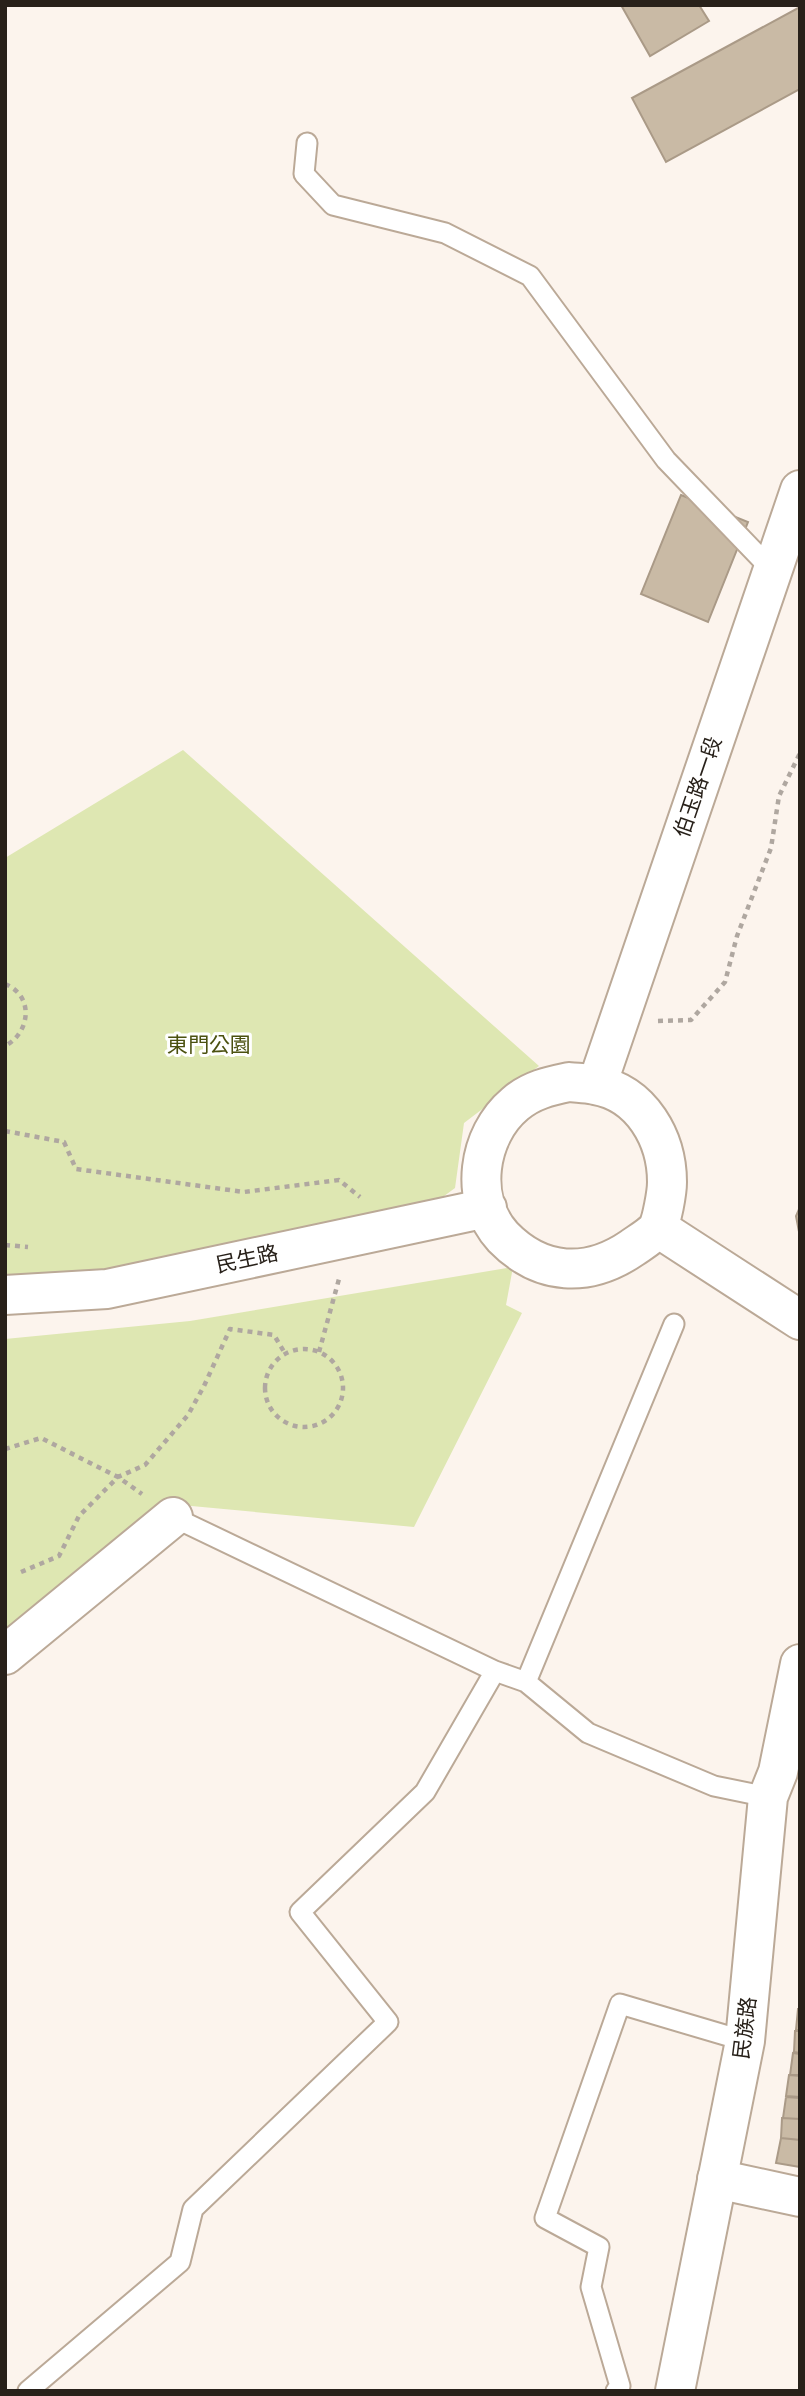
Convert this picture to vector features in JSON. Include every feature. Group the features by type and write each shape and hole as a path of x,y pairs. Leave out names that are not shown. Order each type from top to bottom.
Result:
{"main road":[{"name":"伯玉路一段","path":"597,1085 800,490"},
{"path":"569,1082 597,1085 623,1095 645,1113 660,1137 667,1163 667,1191 658,1228 614,1260 584,1269 553,1268 525,1256 501,1235 486,1208 481,1180 484,1151 496,1125 516,1103 541,1088 569,1082"},
{"name":"民生路","path":"5,1295 107,1289 486,1208"},
{"path":"658,1228 800,1320"},
{"path":"5,1655 173,1517"},
{"name":"民族路","path":"675,2391 745,2041 800,1664"},
{"path":"717,2179 800,2197"}],"lane":[{"path":"307,143 304,174 333,205 445,233 530,276 666,460 771,569"},
{"path":"526,1682 674,1324"},
{"path":"173,1517 495,1671 526,1682 588,1733 714,1786 782,1782"},
{"path":"28,2391 180,2262 193,2209 388,2022 300,1912 425,1792 495,1671"},
{"path":"616,2391 620,2386 591,2287 599,2247 545,2218 620,2004 745,2041"}],"path":[{"path":"619,1023 691,1020 726,982 737,936 771,848 779,796 800,753"},
{"path":"5,984 18,992 26,1012 26,1023 21,1033 5,1046"},
{"path":"5,1131 64,1142 76,1169 244,1192 339,1180 369,1204"},
{"path":"5,1245 28,1247"},
{"path":"319,1352 334,1296"},
{"path":"21,1572 59,1556 79,1516 118,1477 145,1465 188,1415 230,1328 274,1335 286,1354"},
{"path":"306,1349 319,1352 337,1368 343,1392 333,1415 323,1422 311,1427 287,1424 276,1416 269,1405 265,1392 266,1379 272,1367 286,1354 306,1349"},
{"path":"5,1449 41,1438 118,1477 173,1517"}],"green space":[{"name":"東門公園","path":"183,750 539,1066 464,1123 455,1188 432,1205 99,1274 5,1279 5,858"},
{"path":"513,1267 506,1305 522,1313 414,1527 170,1504 5,1638 5,1339 190,1321"}],"building":[{"path":"621,5 699,5 709,21 650,56"},
{"path":"800,7 800,89 666,162 632,98"},
{"path":"681,495 748,522 708,622 641,594"},
{"path":"800,1207 800,1237 796,1216"},
{"path":"798,2009 800,2030 796,2030"},
{"path":"795,2031 800,2031 800,2053 794,2052"},
{"path":"793,2053 800,2054 800,2076 790,2075"},
{"path":"789,2075 800,2075 800,2097 786,2096"},
{"path":"786,2097 800,2098 800,2119 783,2118"},
{"path":"782,2118 800,2119 800,2140 781,2138"},
{"path":"781,2138 800,2140 800,2167 776,2163"}]}
